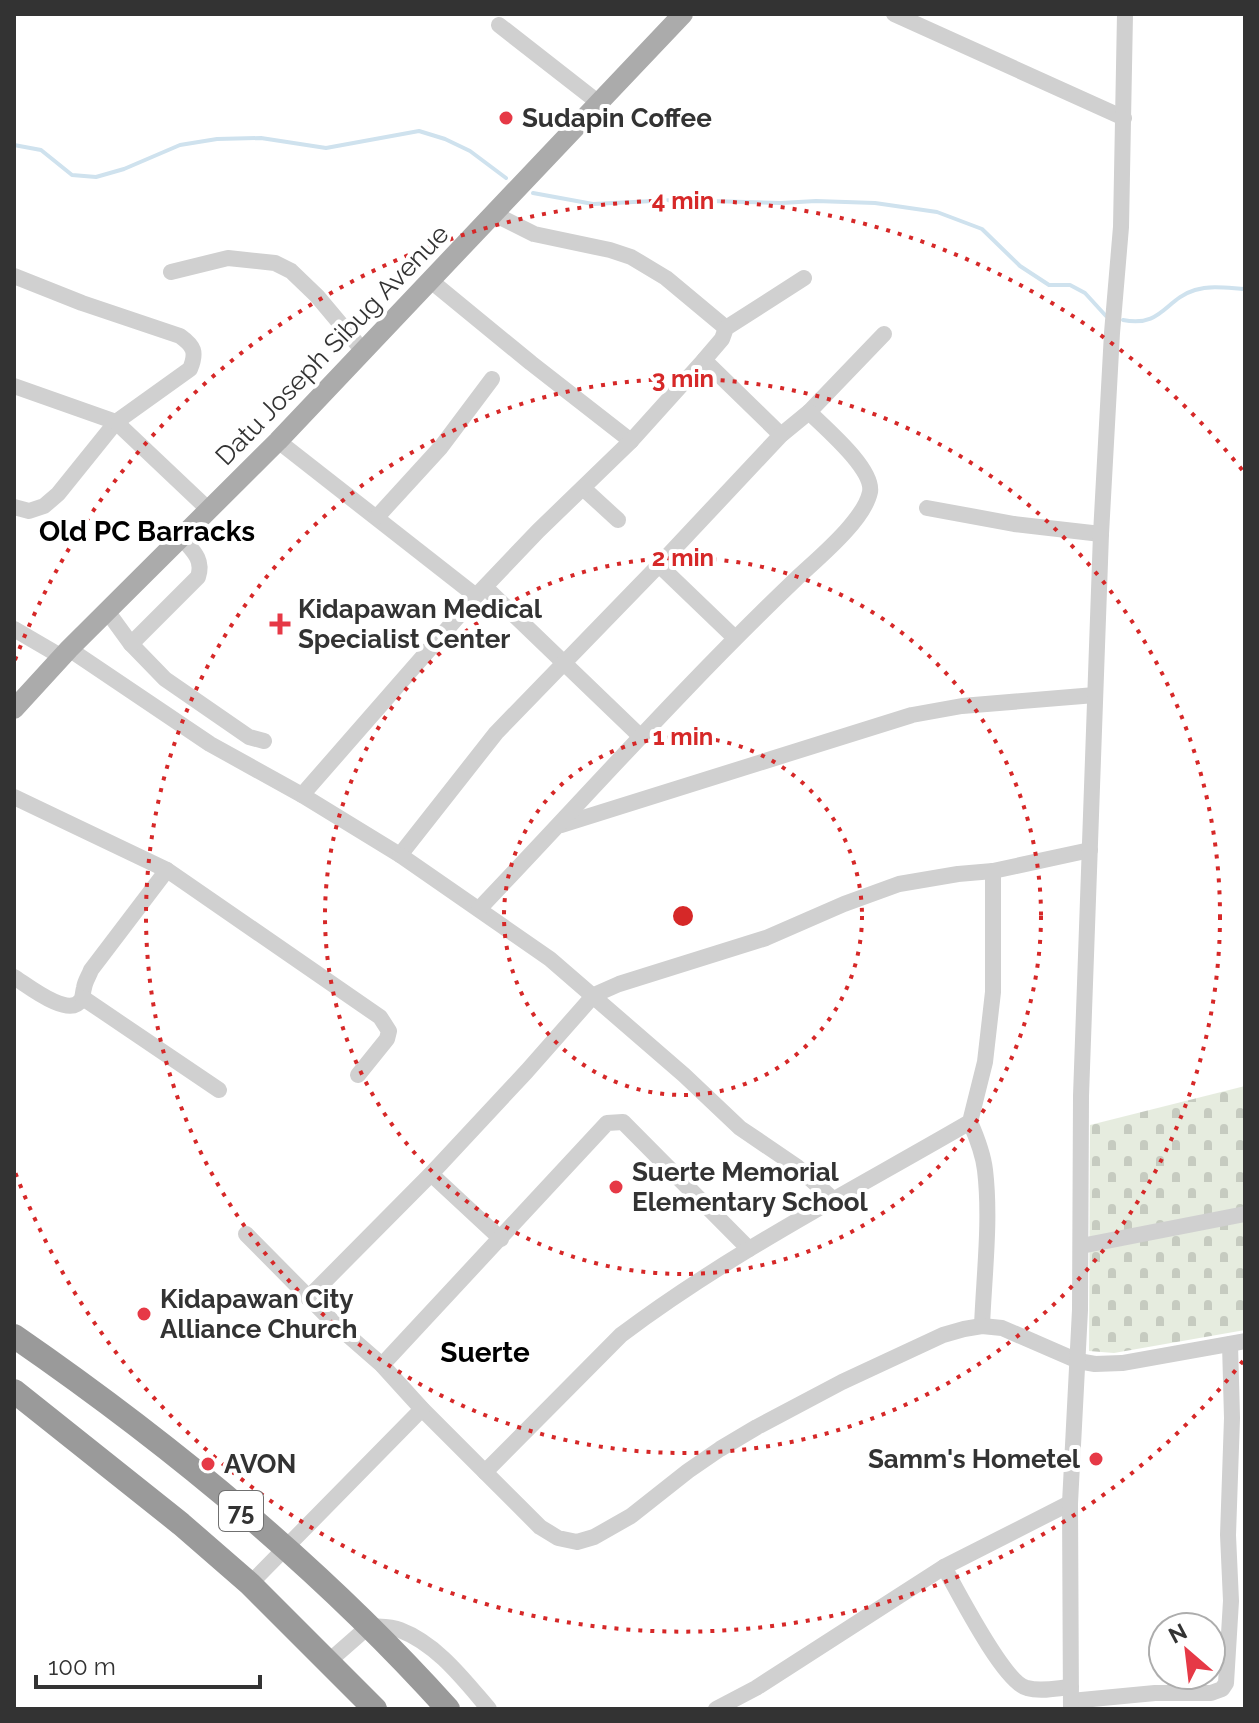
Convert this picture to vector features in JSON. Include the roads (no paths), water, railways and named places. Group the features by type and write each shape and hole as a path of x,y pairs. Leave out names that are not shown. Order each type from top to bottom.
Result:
{"highway":[{"name":"75","path":"14,1336 144,1431 284,1549 369,1626 448,1709"},
{"name":"75","path":"14,1391 181,1524 250,1584 375,1709"}],"main road":[{"name":"Datu Joseph Sibug Avenue","path":"14,709 364,352 683,14"}],"street":[{"path":"894,14 1124,118"},
{"path":"1071,1699 1070,1503 1078,1361 1081,1096 1101,534 1121,227 1125,14"},
{"path":"499,25 599,103"},
{"path":"494,214 534,234 631,257 666,278 726,328"},
{"path":"171,272 228,258 275,263 291,271 317,296 364,352"},
{"path":"14,276 180,336 189,342 194,351 190,369 116,422 58,494 44,506 29,511 14,507"},
{"path":"302,795 480,591 631,441 722,339 726,328 804,278"},
{"path":"431,281 631,441"},
{"path":"400,855 496,733 781,435 809,412 884,334"},
{"path":"704,360 781,435"},
{"path":"377,517 441,447 492,379"},
{"path":"14,386 116,422 209,510"},
{"path":"479,909 735,638 862,513 871,489 868,477 858,462 809,412"},
{"path":"278,441 480,591 563,663 641,737"},
{"path":"583,488 618,520"},
{"path":"927,508 1014,524 1101,534"},
{"path":"131,644 198,577 200,560 181,537"},
{"path":"659,565 735,638"},
{"path":"107,611 148,663 184,694 249,737 264,741"},
{"path":"14,629 66,653 210,744 302,795 400,855 479,909 550,959 594,995 740,1128 796,1166 835,1201"},
{"path":"559,825 912,715 962,706 1095,695"},
{"path":"14,797 167,870 380,1017 389,1031 387,1039 358,1075"},
{"path":"308,1298 431,1174 594,995 619,984 766,938 899,884 993,871 1090,850"},
{"path":"14,977 63,1006 75,1005 83,998 91,970 167,870"},
{"path":"982,1326 987,1204 985,1168 970,1122 985,1062 993,992 993,871"},
{"path":"83,998 219,1090"},
{"path":"382,1365 607,1123 623,1122 749,1249"},
{"path":"485,1472 621,1335 749,1249 970,1122"},
{"path":"431,1174 501,1239"},
{"path":"1081,1246 1245,1214"},
{"path":"246,1234 308,1298 382,1365 540,1527 558,1538 577,1542 594,1537 631,1516 688,1471 757,1427 842,1382 943,1335 982,1326 1002,1328 1078,1361 1095,1364 1122,1363 1238,1343 1228,1535 1231,1601 1226,1683 1222,1689 1156,1701 1071,1699 1043,1689 1028,1689 1003,1665 982,1637 944,1567"},
{"path":"250,1584 422,1409"},
{"path":"716,1709 756,1688 944,1567 1070,1503"},
{"path":"328,1662 369,1626 398,1629 418,1638 451,1667 489,1709"}],"waterway":[{"path":"14,145 41,150 72,175 96,177 124,169 180,145 217,139 261,138 326,148 419,131 470,151 506,178"},
{"path":"533,193 593,204 674,200 816,201 875,203 937,212 982,229 1020,266 1049,285 1070,285 1085,293 1106,316"},
{"path":"1123,320 1146,320 1195,290 1213,287 1245,289"}],"place":[{"name":"Sudapin Coffee","path":"506,118"},
{"name":"Kidapawan Medical Specialist Center","path":"280,624"},
{"name":"Suerte Memorial Elementary School","path":"616,1187"},
{"name":"Kidapawan City Alliance Church","path":"144,1314"},
{"name":"Samm's Hometel","path":"1096,1459"},
{"name":"AVON","path":"208,1464"}],"district":[{"name":"Old PC Barracks","path":"147,531"},
{"name":"Suerte","path":"485,1352"}]}
